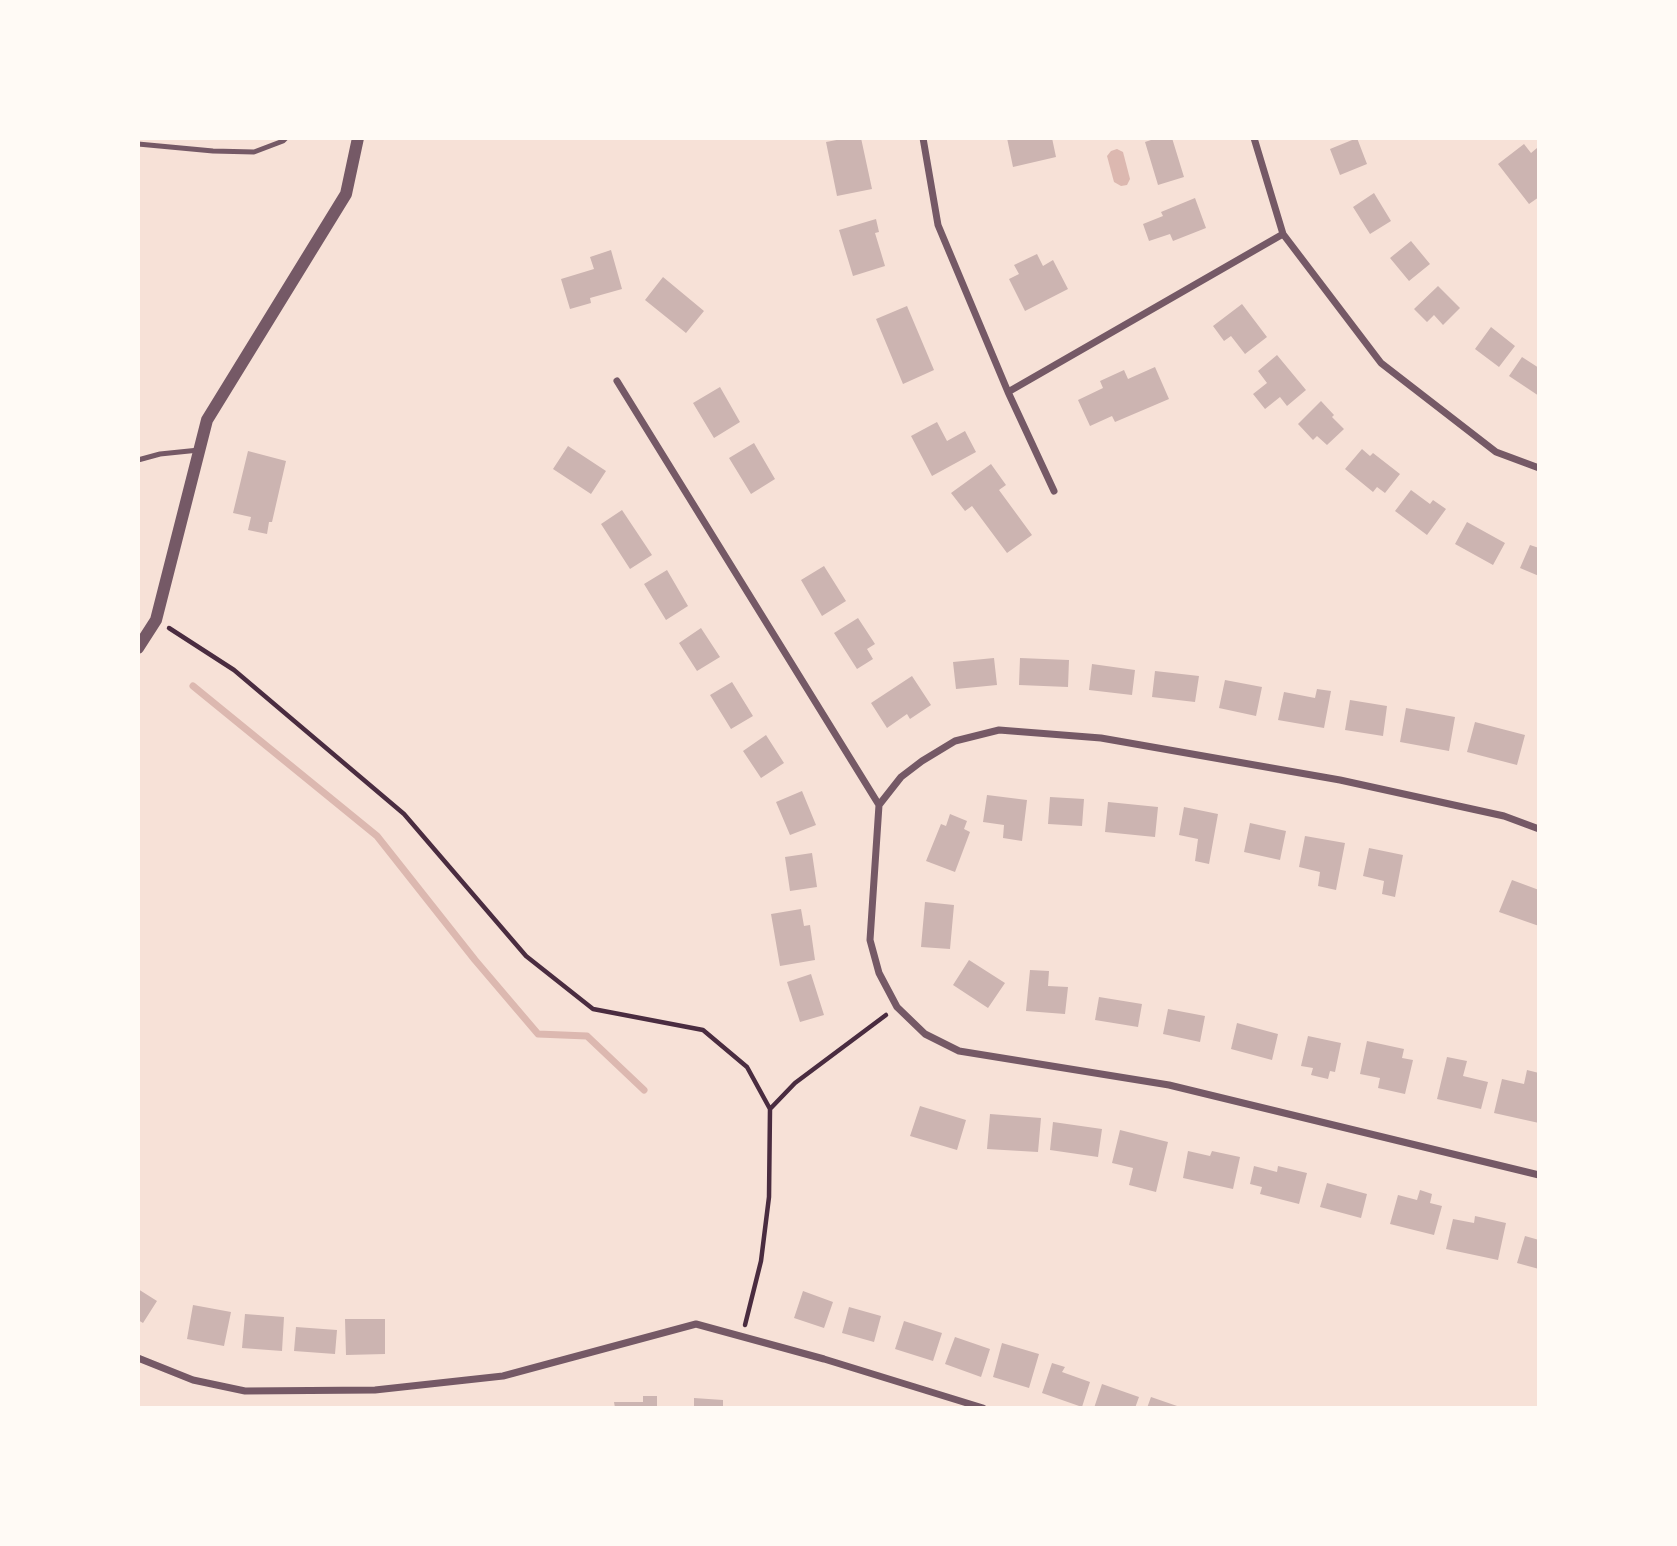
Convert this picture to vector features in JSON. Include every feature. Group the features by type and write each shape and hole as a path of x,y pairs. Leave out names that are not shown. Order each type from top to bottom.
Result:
{"street":[{"path":"138,648 156,620 207,420 346,194 358,138"},
{"path":"923,138 938,225 1008,392 1054,491"},
{"path":"1254,138 1283,234 1381,363 1496,452 1539,468"},
{"path":"1008,392 1283,234"},
{"path":"617,381 879,805"},
{"path":"1539,829 1504,816 1340,780 1101,738 999,730 955,741 922,761 901,777 879,805 870,940 879,973 897,1007 925,1034 958,1051 1169,1085 1539,1175"},
{"path":"138,1359 193,1380 246,1391 375,1390 503,1376 696,1324 824,1359 983,1408"}],"lane":[{"path":"138,144 254,152 286,138"},
{"path":"138,460 160,454 199,450"}],"path":[{"path":"156,620 234,670 404,814 526,956 593,1010 703,1030 747,1067 770,1109 769,1197 761,1261 742,1336"},
{"path":"770,1109 795,1083 897,1007"}],"shaded area":[{"path":"1117,149 1123,152 1130,179 1127,185 1121,186 1114,182 1107,156"}],"building":[{"path":"861,138 872,189 837,196 826,142"},
{"path":"1007,138 1052,138 1056,157 1013,167"},
{"path":"1157,138 1172,138 1184,177 1158,185 1145,142"},
{"path":"1357,138 1367,164 1340,175 1330,149"},
{"path":"1524,144 1531,153 1537,148 1539,151 1539,197 1529,204 1498,164"},
{"path":"1374,193 1391,221 1370,234 1353,207"},
{"path":"1195,198 1206,228 1173,241 1170,234 1149,241 1143,224 1163,216 1161,212"},
{"path":"876,219 879,232 875,233 885,266 853,276 839,230"},
{"path":"1411,241 1430,264 1409,281 1390,258"},
{"path":"611,250 622,289 590,298 591,303 570,309 561,279 594,269 590,257"},
{"path":"1037,254 1043,266 1053,260 1068,289 1025,311 1009,279 1019,274 1014,265"},
{"path":"663,277 704,311 686,333 645,300"},
{"path":"1438,286 1460,308 1443,325 1434,315 1427,322 1414,309"},
{"path":"1242,304 1267,337 1245,354 1231,336 1224,341 1213,326"},
{"path":"907,306 934,370 903,384 876,319"},
{"path":"1491,327 1515,346 1499,367 1475,349"},
{"path":"1277,355 1306,390 1287,406 1280,397 1265,409 1253,394 1267,383 1258,371"},
{"path":"1522,357 1539,368 1539,396 1509,376"},
{"path":"1155,367 1169,399 1115,422 1112,416 1090,426 1078,400 1103,388 1100,381 1124,370 1128,379"},
{"path":"720,387 740,422 714,438 693,403"},
{"path":"1321,401 1344,429 1327,445 1317,436 1313,440 1298,424"},
{"path":"937,422 947,441 965,431 976,452 932,476 911,436"},
{"path":"754,443 775,479 751,494 729,458"},
{"path":"568,446 606,471 591,494 553,469"},
{"path":"1362,449 1370,456 1373,453 1400,474 1385,493 1377,487 1373,492 1345,469"},
{"path":"248,451 286,461 267,534 248,530 251,517 233,513"},
{"path":"991,464 1006,485 999,490 1032,535 1007,553 972,506 965,511 951,493"},
{"path":"1411,490 1430,504 1433,500 1446,509 1427,535 1395,511"},
{"path":"622,510 652,555 630,569 601,524"},
{"path":"1467,522 1505,543 1493,565 1455,544"},
{"path":"1530,545 1539,548 1539,576 1520,568"},
{"path":"824,566 846,601 822,616 801,580"},
{"path":"667,570 688,606 666,620 644,584"},
{"path":"858,618 875,644 867,649 873,659 857,669 834,633"},
{"path":"701,628 720,657 697,671 679,643"},
{"path":"994,658 997,685 956,689 953,662"},
{"path":"1020,658 1069,660 1068,687 1019,685"},
{"path":"1092,664 1135,670 1132,695 1089,690"},
{"path":"1155,671 1199,676 1195,702 1152,697"},
{"path":"912,676 931,705 910,719 907,714 887,728 871,703"},
{"path":"1225,680 1262,687 1256,716 1219,708"},
{"path":"732,682 753,716 731,729 710,695"},
{"path":"1317,689 1331,691 1324,728 1278,720 1284,692 1315,698"},
{"path":"1350,700 1387,706 1383,736 1345,730"},
{"path":"1406,708 1455,717 1449,751 1400,742"},
{"path":"1475,722 1525,735 1517,765 1467,752"},
{"path":"766,735 784,763 761,778 743,751"},
{"path":"802,791 816,825 790,835 776,802"},
{"path":"987,795 1027,800 1022,841 1003,838 1004,825 983,822"},
{"path":"1050,797 1084,799 1082,826 1048,824"},
{"path":"1108,802 1158,807 1155,837 1105,832"},
{"path":"1184,807 1218,814 1209,864 1195,861 1198,839 1179,835"},
{"path":"950,814 967,821 964,829 970,832 955,872 926,861 941,824 946,826"},
{"path":"1250,823 1286,831 1280,860 1244,852"},
{"path":"1305,836 1345,843 1336,890 1318,886 1320,872 1299,867"},
{"path":"1369,848 1403,855 1395,897 1382,894 1384,881 1363,876"},
{"path":"812,853 817,887 790,891 785,857"},
{"path":"1512,880 1539,890 1539,926 1499,912"},
{"path":"925,902 954,905 950,949 921,947"},
{"path":"801,909 804,926 810,925 815,960 780,966 771,914"},
{"path":"969,960 1005,983 988,1008 953,985"},
{"path":"1030,970 1049,971 1048,986 1068,987 1065,1014 1026,1011"},
{"path":"811,974 824,1015 800,1022 787,982"},
{"path":"1099,997 1142,1004 1138,1027 1095,1020"},
{"path":"1168,1009 1205,1016 1200,1042 1163,1034"},
{"path":"1237,1023 1278,1034 1272,1060 1231,1049"},
{"path":"1308,1036 1341,1043 1335,1072 1330,1071 1328,1079 1311,1075 1313,1068 1301,1066"},
{"path":"1367,1041 1404,1049 1402,1058 1413,1060 1405,1094 1378,1088 1380,1078 1360,1074"},
{"path":"1447,1057 1467,1061 1463,1076 1488,1082 1481,1109 1437,1099"},
{"path":"1527,1070 1539,1073 1539,1123 1494,1113 1502,1079 1524,1084"},
{"path":"920,1106 966,1120 957,1150 910,1136"},
{"path":"990,1114 1041,1118 1038,1152 987,1149"},
{"path":"1053,1122 1102,1129 1098,1157 1050,1150"},
{"path":"1120,1130 1168,1142 1156,1192 1129,1185 1133,1168 1112,1163"},
{"path":"1188,1151 1210,1156 1212,1151 1240,1157 1233,1189 1183,1178"},
{"path":"1254,1166 1277,1172 1278,1166 1307,1173 1299,1204 1260,1194 1262,1187 1250,1184"},
{"path":"1327,1183 1367,1194 1361,1218 1320,1207"},
{"path":"1420,1190 1432,1194 1430,1203 1442,1206 1434,1235 1390,1224 1398,1195 1417,1200"},
{"path":"1475,1216 1506,1223 1498,1260 1446,1249 1453,1219 1474,1223"},
{"path":"1525,1236 1539,1240 1539,1269 1517,1263"},
{"path":"138,1289 157,1301 143,1323 138,1320"},
{"path":"803,1291 833,1302 824,1328 794,1318"},
{"path":"193,1305 231,1312 224,1346 187,1339"},
{"path":"849,1307 881,1316 874,1342 842,1333"},
{"path":"245,1314 284,1317 282,1351 242,1348"},
{"path":"345,1319 385,1319 385,1354 346,1355"},
{"path":"904,1321 942,1333 933,1361 895,1349"},
{"path":"296,1327 337,1330 335,1354 294,1351"},
{"path":"955,1337 990,1349 981,1377 945,1364"},
{"path":"1002,1343 1039,1354 1029,1388 993,1377"},
{"path":"1052,1363 1065,1367 1062,1372 1090,1382 1082,1407 1042,1393"},
{"path":"1102,1384 1139,1397 1135,1408 1094,1408"},
{"path":"643,1396 657,1396 657,1408 615,1408 614,1402 643,1402"},
{"path":"1151,1397 1180,1407 1180,1408 1147,1408"},
{"path":"694,1398 723,1400 723,1408 694,1408"}],"waterway":[{"path":"193,686 377,836 475,960 538,1034 587,1036 644,1090"}]}
